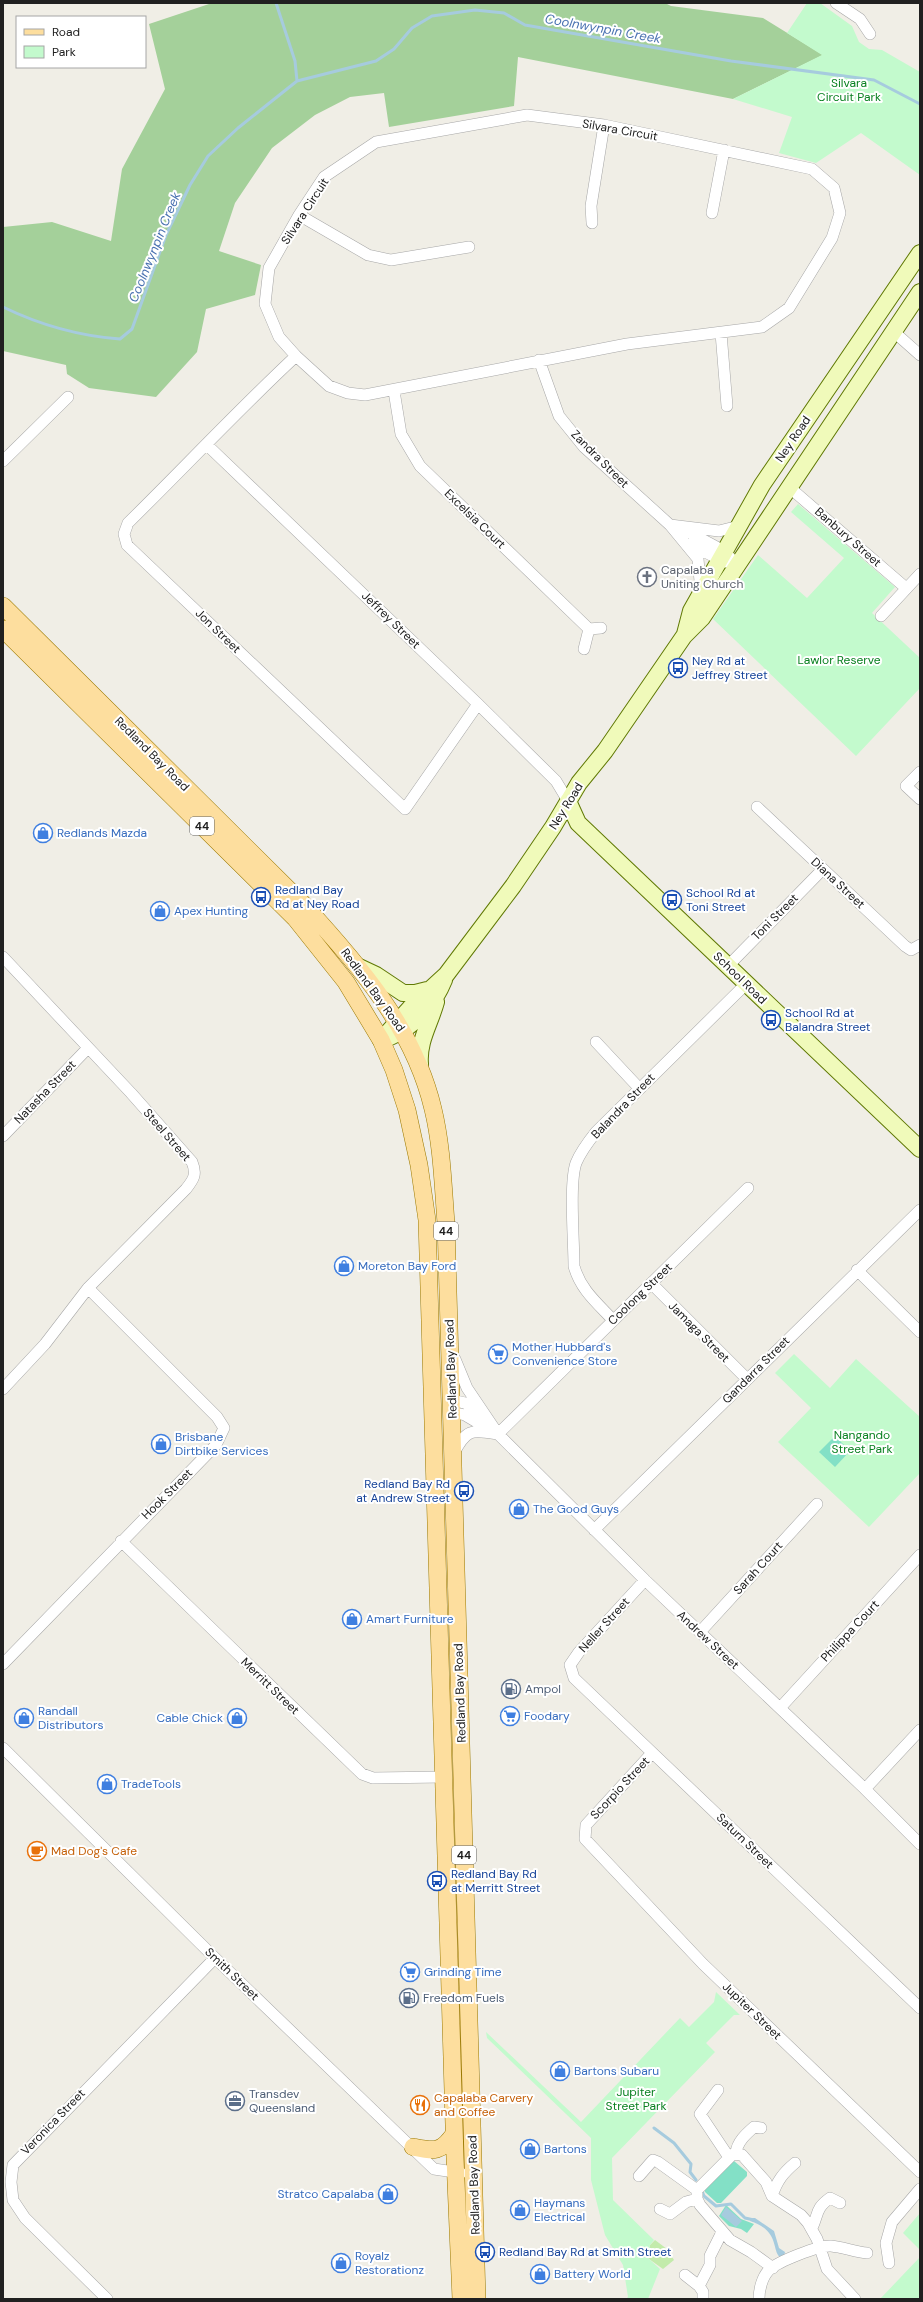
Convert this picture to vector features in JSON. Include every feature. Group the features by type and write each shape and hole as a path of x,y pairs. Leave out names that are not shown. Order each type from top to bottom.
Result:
{"main road":[{"name":"Ney Road","path":"684,636 691,611 762,485 920,253"},
{"name":"Ney Road","path":"381,1040 400,1026 432,992 513,886 553,827 568,801 684,636 702,618 736,564 920,292"},
{"name":"Redland Bay Road","path":"3,606 303,904 359,967 400,1026 420,1064 434,1110 439,1139 446,1223 478,2299"},
{"name":"Redland Bay Road","path":"3,629 295,918 346,982 381,1040 406,1110 419,1165 427,1220 455,2173 461,2299"},
{"name":"School Road","path":"568,801 578,822 920,1149"},
{"path":"359,967 376,975 404,993 432,992 430,1023 420,1045 420,1064"},
{"path":"432,1405 451,1406"},
{"path":"413,2147 438,2150 448,2143 454,2134"}],"street":[{"path":"836,3 860,20 870,34"},
{"name":"Silvara Circuit","path":"527,115 604,125 724,150 812,169 834,188 840,214 832,238 789,308 762,327 627,344 365,395 348,393 329,386 296,356 279,337 265,304 269,268 299,215 324,177 376,142 527,115"},
{"path":"592,223 592,206 604,125"},
{"path":"712,213 724,150"},
{"path":"299,215 368,255 391,260 469,247"},
{"path":"893,331 920,355"},
{"path":"721,332 727,406"},
{"name":"Jon Street","path":"296,356 244,405 207,445 128,523 124,534 127,545 405,809 478,704"},
{"name":"Zandra Street","path":"539,360 559,416 584,447 675,526 736,564"},
{"name":"Excelsia Court","path":"394,390 401,434 420,466 589,629"},
{"path":"3,460 68,397"},
{"name":"Jeffrey Street","path":"207,445 478,704 556,782 568,801"},
{"name":"Banbury Street","path":"789,487 906,588"},
{"path":"675,526 719,532 738,526"},
{"name":"Zandra Street","path":"675,526 676,534 685,542 698,559 701,593"},
{"name":"Zandra Street","path":"685,542 722,556"},
{"path":"881,616 920,574"},
{"path":"584,649 589,629 601,628"},
{"path":"920,772 906,786 920,800"},
{"name":"Diana Street","path":"758,807 905,946 911,950 920,945"},
{"name":"Toni Street","path":"728,966 823,869"},
{"name":"Steel Street","path":"3,957 87,1049 141,1105 192,1162 195,1170 194,1178 186,1189 88,1288 45,1344 3,1389"},
{"name":"Balandra Street","path":"613,1320 591,1297 578,1279 574,1266 574,1180 576,1165 584,1147 596,1132 746,984"},
{"path":"596,1042 639,1088"},
{"name":"Natasha Street","path":"3,1136 87,1049"},
{"name":"Coolong Street","path":"498,1434 748,1188"},
{"name":"Gandarra Street","path":"594,1530 857,1270 920,1210"},
{"path":"857,1270 920,1332"},
{"name":"Jamaga Street","path":"652,1284 746,1380"},
{"name":"Hook Street","path":"3,1664 216,1445 224,1428 217,1417 88,1288"},
{"name":"Andrew Street","path":"450,1340 457,1369 486,1419 498,1434 645,1580 865,1789 920,1844"},
{"name":"Andrew Street","path":"451,1406 465,1403 486,1419"},
{"name":"Andrew Street","path":"451,1406 498,1434"},
{"path":"453,1455 465,1435 471,1431 498,1434"},
{"name":"Sarah Court","path":"700,1632 817,1504"},
{"name":"Merritt Street","path":"121,1541 362,1774 372,1778 443,1777"},
{"name":"Philippa Court","path":"780,1708 920,1554"},
{"name":"Neller Street","path":"572,1673 570,1665 579,1652 645,1580"},
{"name":"Saturn Street","path":"572,1673 574,1678 920,2008"},
{"path":"865,1789 920,1730"},
{"name":"Smith Street","path":"3,1748 216,1958 413,2147 434,2169 455,2173 474,2174"},
{"name":"Scorpio Street","path":"588,1845 585,1839 586,1825 652,1753"},
{"name":"Jupiter Street","path":"588,1845 703,1964 920,2172"},
{"name":"Veronica Street","path":"107,2299 24,2218 14,2200 11,2182 13,2165 216,1958"},
{"path":"718,2090 700,2114 732,2154 742,2155 762,2177 772,2196 801,2215 812,2228 827,2269 855,2299"},
{"path":"660,2209 670,2214 697,2195 732,2154 748,2132 754,2127 762,2128"},
{"path":"639,2176 652,2160 658,2162 697,2195 722,2232 730,2240 751,2252 773,2268"},
{"path":"772,2196 776,2182 781,2175 795,2163"},
{"path":"762,2177 781,2175"},
{"path":"889,2263 886,2243 892,2222 920,2189"},
{"path":"812,2228 816,2212 830,2198 840,2203"},
{"path":"801,2215 816,2212"},
{"path":"699,2286 710,2265 710,2256 722,2232"},
{"path":"758,2299 768,2271 793,2257 819,2247 831,2246 867,2253"},
{"path":"685,2275 699,2286 703,2292 703,2299"}],"green space":[{"path":"212,3 665,3 671,6 763,18 823,55 733,99 518,57 514,106 389,127 384,93 350,97 315,115 272,148 235,203 219,251 261,265 255,295 206,309 197,352 156,397 89,388 67,374 66,365 3,351 3,227 52,222 111,241 122,169 165,89 149,24"},
{"name":"Silvara Circuit Park","path":"807,3 820,3 852,26 859,42 869,49 882,50 920,72 920,175 861,133 816,163 779,153 792,117 733,99 822,55 787,33"},
{"name":"Lawlor Reserve","path":"798,504 895,587 872,613 920,658 920,688 856,756 713,619 758,555 807,598 844,558 791,512"},
{"name":"Nangando Street Park","path":"794,1354 830,1388 856,1359 920,1417 920,1473 869,1527 778,1442 811,1408 775,1373"},
{"path":"835,1436 850,1451 835,1467 819,1452"},
{"name":"Jupiter Street Park","path":"716,1992 740,2015 734,2015 706,2043 715,2052 612,2158 613,2200 654,2240 650,2245 649,2259 660,2269 648,2299 626,2299 628,2297 623,2265 605,2235 591,2180 591,2138 487,2038 486,2032 581,2122 680,2018 689,2027 714,2002"},
{"path":"730,2161 734,2161 747,2172 747,2176 721,2203 717,2203 705,2192 704,2189"},
{"path":"726,2205 741,2219 754,2224 747,2233 741,2229 729,2226 719,2216"},
{"path":"920,2213 920,2250 903,2233"},
{"path":"655,2240 667,2249 674,2260 663,2269 649,2259 650,2245"},
{"path":"920,2257 920,2299 880,2299"}],"water":[{"path":"726,2207 742,2221 736,2227 721,2215"},
{"path":"752,2218 755,2218 774,2231 779,2248 785,2252 784,2257 781,2258 778,2255 771,2236 767,2230 750,2221"}],"waterway":[{"name":"Coolnwynpin Creek","path":"276,3 295,61 297,81"},
{"name":"Coolnwynpin Creek","path":"3,307 60,329 105,338 120,339 132,329 166,235 190,185 208,156 238,128 297,81 376,61 394,49 412,28 432,16 475,10 504,13 525,25 731,61 874,80 920,104"},
{"path":"654,2128 674,2143 691,2164 690,2172 696,2180"},
{"path":"702,2191 704,2196 716,2206 731,2204 745,2218 754,2220"}],"place":[{"name":"Capalaba Uniting Church","path":"647,577"},
{"name":"Ney Rd at Jeffrey Street","path":"678,668"},
{"name":"Redlands Mazda","path":"43,833"},
{"name":"Redland Bay Rd at Ney Road","path":"261,897"},
{"name":"School Rd at Toni Street","path":"672,900"},
{"name":"Apex Hunting","path":"160,911"},
{"name":"School Rd at Balandra Street","path":"771,1020"},
{"name":"Moreton Bay Ford","path":"344,1266"},
{"name":"Mother Hubbard's Convenience Store","path":"498,1354"},
{"name":"Brisbane Dirtbike Services","path":"161,1444"},
{"name":"Redland Bay Rd at Andrew Street","path":"464,1491"},
{"name":"The Good Guys","path":"519,1509"},
{"name":"Amart Furniture","path":"352,1619"},
{"name":"Ampol","path":"511,1689"},
{"name":"Foodary","path":"510,1716"},
{"name":"Randall Distributors","path":"24,1718"},
{"name":"Cable Chick","path":"237,1718"},
{"name":"TradeTools","path":"107,1784"},
{"name":"Mad Dog's Cafe","path":"37,1851"},
{"name":"Redland Bay Rd at Merritt Street","path":"437,1881"},
{"name":"Grinding Time","path":"410,1972"},
{"name":"Freedom Fuels","path":"409,1998"},
{"name":"Bartons Subaru","path":"560,2071"},
{"name":"Transdev Queensland","path":"235,2101"},
{"name":"Capalaba Carvery and Coffee","path":"420,2105"},
{"name":"Bartons","path":"530,2149"},
{"name":"Stratco Capalaba","path":"388,2194"},
{"name":"Haymans Electrical","path":"520,2210"},
{"name":"Redland Bay Rd at Smith Street","path":"485,2252"},
{"name":"Royalz Restorationz","path":"341,2263"},
{"name":"Battery World","path":"540,2274"}]}
